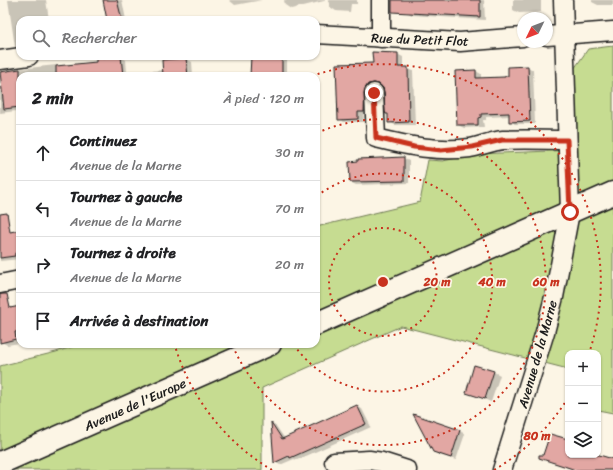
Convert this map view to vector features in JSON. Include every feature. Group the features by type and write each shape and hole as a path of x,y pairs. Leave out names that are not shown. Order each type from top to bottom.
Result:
{"main road":[{"path":"320,322 613,193"},
{"name":"Avenue de l'Europe","path":"0,463 261,348"}],"street":[{"path":"381,0 381,38"},
{"name":"Avenue de la Marne","path":"502,470 552,304 570,212 563,0"},
{"path":"553,36 613,31"},
{"name":"Rue du Petit Flot","path":"320,34 460,42 517,38"},
{"path":"0,60 16,58"},
{"path":"374,93 376,138 400,144 441,150 472,147 502,140 567,140"},
{"path":"0,284 16,281"},
{"path":"334,462 369,460 382,462 407,470"}],"green space":[{"path":"613,46 613,413 601,411 601,350 565,350 565,368 401,326 262,388 262,470 0,470 0,366 68,348 320,348 320,226 420,202 428,160 443,161 475,154 576,150 574,69 588,49"}],"building":[{"path":"103,0 117,0 121,16 106,16"},
{"path":"392,0 480,0 480,17 392,12"},
{"path":"372,52 398,53 398,67 408,67 409,122 388,123 388,114 385,112 383,88 379,84 374,83 368,84 365,89 364,112 358,112 358,119 338,120 336,64 373,63"},
{"path":"96,60 121,60 123,72 56,72 56,66 96,62"},
{"path":"162,60 186,60 188,72 163,72"},
{"path":"251,60 282,60 282,72 250,72"},
{"path":"528,66 530,121 509,122 509,113 481,114 481,117 478,118 478,125 457,125 455,71 476,70 476,78 505,77 508,76 508,67"},
{"path":"20,69 20,72 16,72 16,108 4,109 0,72"},
{"path":"404,157 404,181 350,182 349,162 358,161 358,159"},
{"path":"7,213 10,232 16,231 15,256 0,258 0,214"},
{"path":"0,294 7,294 10,308 16,307 16,339 0,343"},
{"path":"474,365 494,371 485,399 466,393"},
{"path":"357,405 366,424 290,458 289,456 274,463 271,422 282,439"},
{"path":"413,414 460,430 451,458 433,452"},
{"path":"550,434 565,438 565,458 601,458 601,456 613,459 613,470 576,470 539,458 539,455 543,455"}],"route":[{"path":"374,93 376,138 400,144 441,150 461,149 502,140 567,140 570,212"}]}
